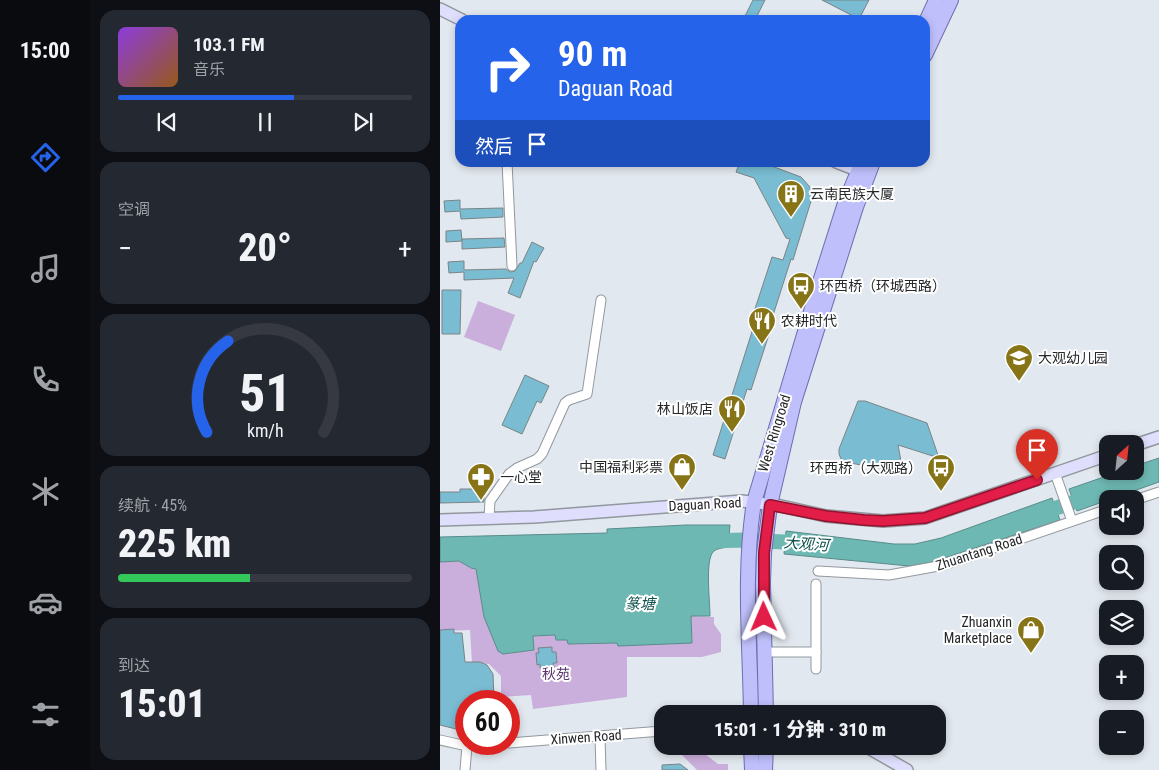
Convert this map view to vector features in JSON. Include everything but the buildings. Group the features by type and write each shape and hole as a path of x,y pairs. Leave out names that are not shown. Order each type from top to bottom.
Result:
{"main road":[{"path":"929,15 936,0"},
{"path":"930,44 951,0"},
{"path":"440,9 455,16"},
{"name":"West Ringroad","path":"751,705 748,583 750,527 754,502 818,288 860,167"},
{"name":"West Ringroad","path":"766,705 764,553 770,505 797,393 850,226 871,167"},
{"path":"1144,442 1159,437"},
{"name":"Daguan Road","path":"440,520 534,517 727,502 754,502 826,516 864,520 883,521 925,518 1099,458"},
{"path":"751,755 752,770"},
{"path":"765,770 766,755"},
{"path":"881,755 907,770"}],"street":[{"path":"507,167 512,266"},
{"path":"489,518 490,501 510,474 517,468 537,459 542,454 565,403 587,394 601,300"},
{"path":"1056,473 1072,521"},
{"path":"1144,497 1159,492"},
{"name":"Zhuantang Road","path":"818,571 889,575 944,565 1099,513"},
{"path":"816,584 816,668"},
{"path":"765,652 816,652"},
{"name":"Xinwen Road","path":"520,742 654,732"},
{"path":"600,737 601,770"},
{"path":"440,740 455,743"},
{"path":"465,770 466,755"}],"green space":[{"path":"478,301 515,315 501,351 464,337"},
{"name":"秋苑","path":"459,561 476,569 484,617 503,654 534,650 533,636 555,635 556,640 567,640 568,644 618,643 618,645 692,642 691,616 714,617 714,624 721,634 721,652 702,657 627,657 627,697 533,709 531,695 520,696 520,690 501,690 501,676 489,664 472,663 470,630 440,631 440,562"},
{"path":"682,755 706,755 718,764 728,764 728,770 697,770"}],"water":[{"path":"1159,458 1159,482 1136,490 1099,490 1099,503 1077,511 1069,489 1099,479 1144,480 1144,463"},
{"path":"1052,498 1060,520 932,562 909,566 784,554 786,531 894,544 915,544 941,538"},
{"name":"篆塘","path":"730,525 728,547 720,548 713,552 709,564 710,616 691,616 692,643 618,646 617,643 568,644 567,640 556,640 555,635 533,636 534,650 503,654 498,651 484,617 476,569 459,561 440,562 440,537 607,533 607,529"}],"waterway":[{"name":"大观河","path":"1038,514 1092,496"},
{"name":"大观河","path":"709,541 743,540 806,543"}],"place":[{"name":"云南民族大厦","path":"791,218"},
{"name":"环西桥（环城西路）","path":"801,310"},
{"name":"农耕时代","path":"762,345"},
{"name":"大观幼儿园","path":"1019,382"},
{"name":"林山饭店","path":"732,433"},
{"name":"中国福利彩票","path":"682,491"},
{"name":"环西桥（大观路）","path":"941,492"},
{"name":"一心堂","path":"481,501"},
{"name":"Zhuanxin Marketplace","path":"1031,654"}],"route":[{"path":"764,617 764,553 770,505 826,516 864,520 883,521 925,518 1037,480"}]}
